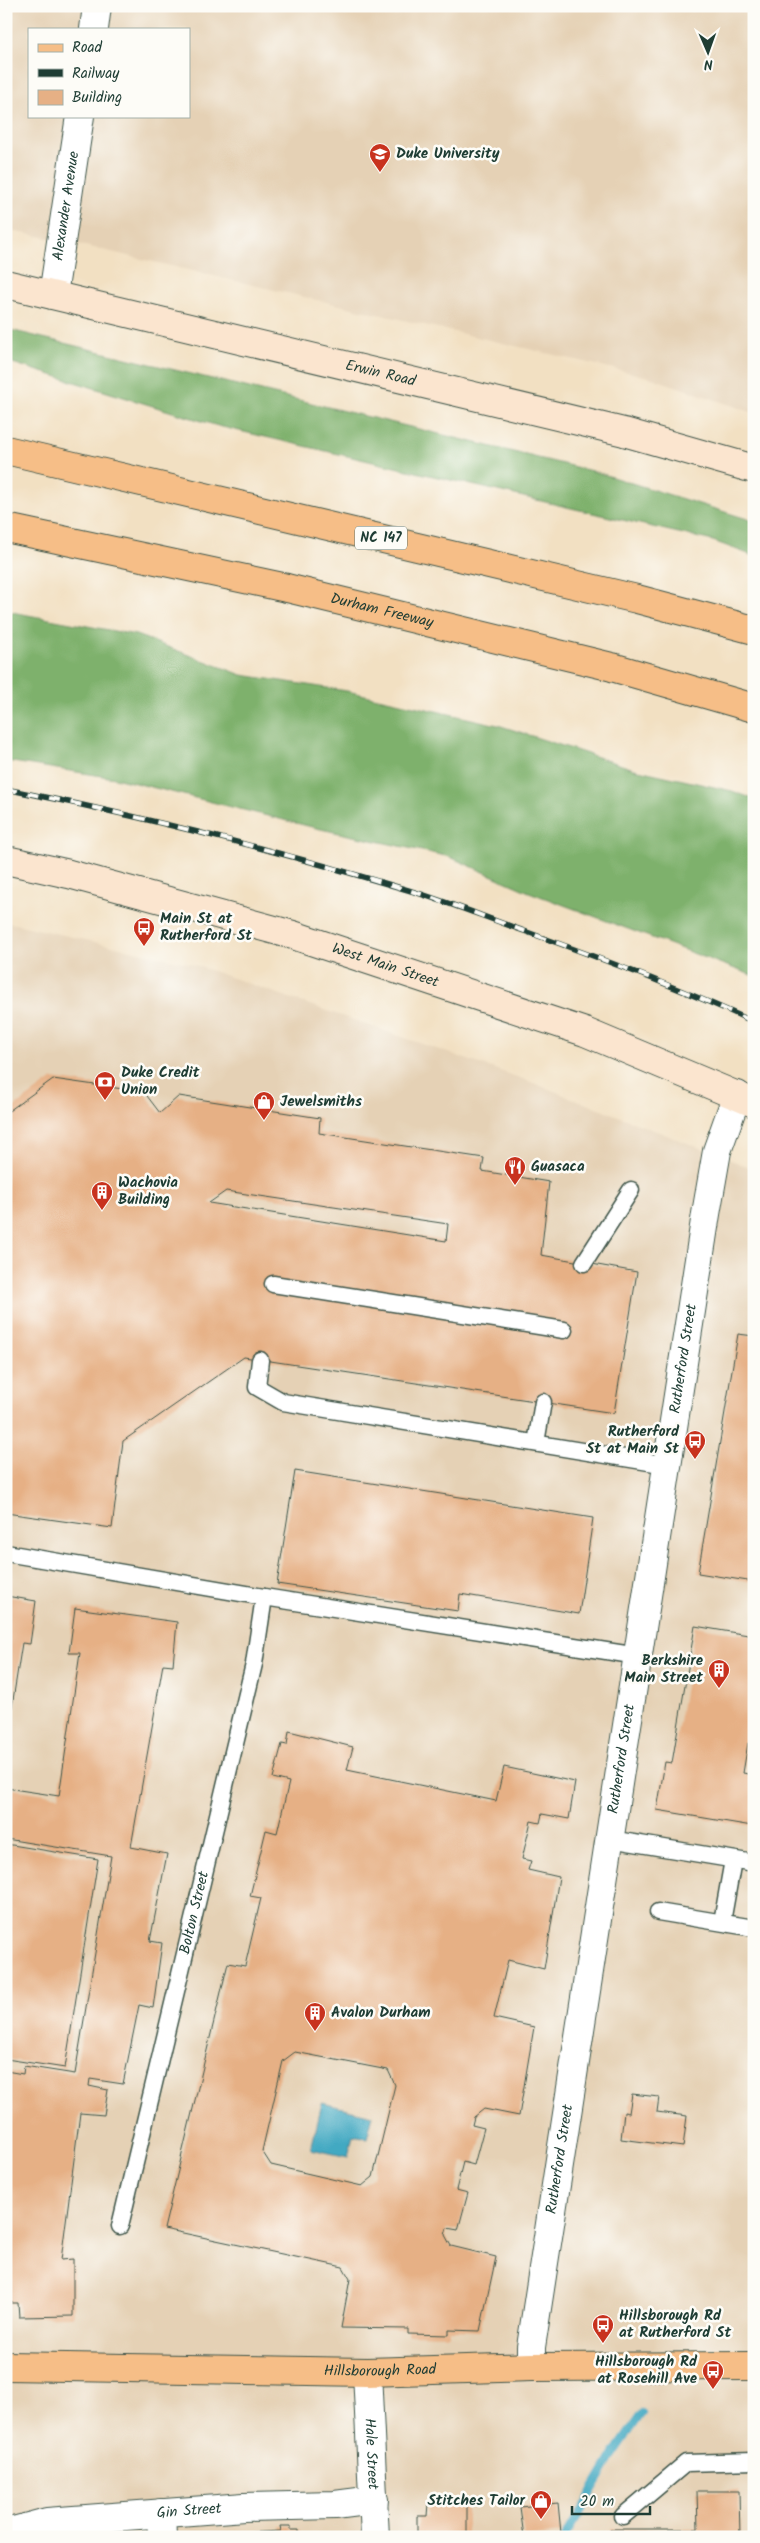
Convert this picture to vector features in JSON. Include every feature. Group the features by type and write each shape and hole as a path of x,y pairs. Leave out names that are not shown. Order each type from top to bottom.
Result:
{"main road":[{"name":"Erwin Road","path":"6,284 624,432 754,470"},
{"name":"NC 147","path":"6,450 637,599 754,630"},
{"name":"Durham Freeway","path":"6,528 297,591 612,667 753,708"},
{"name":"West Main Street","path":"6,860 69,874 293,935 585,1032 745,1099"},
{"name":"Hillsborough Road","path":"6,2366 367,2372 531,2367 754,2366"}],"street":[{"path":"94,28 97,6"},
{"name":"Alexander Avenue","path":"53,295 80,118"},
{"name":"Rutherford Street","path":"531,2367 531,2347 667,1465 718,1151 745,1099"},
{"name":"Hale Street","path":"367,2372 375,2537"},
{"name":"Gin Street","path":"6,2532 47,2522 161,2525 244,2507 335,2505 374,2500"}],"lane":[{"path":"584,1263 631,1190"},
{"path":"273,1284 564,1330"},
{"path":"260,1360 258,1387 283,1402 667,1465"},
{"path":"536,1443 543,1402"},
{"path":"6,1553 264,1597 638,1656"},
{"name":"Bolton Street","path":"120,2226 254,1664 264,1597"},
{"path":"610,1839 754,1863"},
{"path":"722,1922 733,1860"},
{"path":"658,1912 754,1928"},
{"path":"624,2516 686,2463 754,2461"}],"shaded area":[{"name":"Duke University","path":"6,6 754,6 754,413 649,377 64,241 6,230"},
{"path":"6,922 192,964 523,1079 754,1169 754,2537 6,2537"}],"green space":[{"path":"6,329 596,472 754,521 754,556 713,541 218,426 6,361"},
{"path":"6,611 136,635 242,675 347,691 498,725 634,769 732,791 754,799 754,976 529,892 450,857 316,828 115,778 6,761"}],"water":[{"path":"322,2103 373,2115 367,2138 353,2135 348,2157 311,2149"}],"building":[{"path":"53,1079 144,1092 160,1113 179,1096 320,1118 319,1133 484,1158 482,1171 549,1182 541,1255 637,1272 614,1413 244,1357 123,1441 112,1528 6,1513 6,1113","holes":["226,1191 448,1224 446,1241 209,1203"]},
{"path":"738,1334 754,1336 754,1582 698,1573"},
{"path":"295,1471 593,1518 579,1614 460,1594 458,1611 277,1584"},
{"path":"6,1596 36,1601 30,1644 22,1643 7,1738"},
{"path":"75,1608 177,1622 173,1665 163,1664 131,1847 167,1854 150,1941 162,1943 153,2008 139,2005 123,2084 90,2079 89,2086 108,2090 104,2115 80,2113 61,2260 73,2259 73,2316 19,2317 18,2303 6,2303 6,2071 23,2074 24,2066 75,2074 111,1856 6,1839 6,1788 59,1796 80,1653 69,1653"},
{"name":"Berkshire Main Street","path":"695,1626 754,1636 754,1744 748,1743 743,1773 754,1775 752,1826 657,1810 665,1762 672,1763"},
{"name":"Avalon Durham","path":"289,1731 353,1747 347,1770 496,1801 504,1767 575,1782 569,1819 542,1814 540,1823 531,1821 522,1859 531,1861 528,1870 559,1877 544,1969 508,1960 494,2018 534,2027 519,2116 484,2109 474,2117 472,2125 484,2128 474,2165 463,2162 456,2190 468,2193 458,2230 447,2228 445,2235 451,2246 496,2257 480,2331 449,2330 449,2335 408,2334 408,2329 341,2328 350,2279 343,2267 164,2229 228,1963 245,1966 261,1898 250,1896 266,1830 277,1833 289,1782 273,1778 282,1744 287,1745","holes":["295,2052 388,2070 395,2085 373,2177 362,2186 271,2165 262,2151 283,2061"]},
{"path":"6,1844 98,1859 65,2068 6,2059"},
{"path":"632,2094 659,2097 657,2112 687,2116 683,2147 621,2139 624,2112 629,2113"},
{"path":"697,2491 739,2491 740,2537 610,2537 610,2529 698,2529"},
{"path":"467,2502 467,2537 417,2537 417,2516 427,2516 428,2503"},
{"name":"Stitches Tailor","path":"558,2503 561,2533 524,2537 520,2507"},
{"path":"280,2526 291,2526 291,2530 299,2530 299,2537 240,2537 240,2533 281,2531"},
{"path":"212,2533 212,2537 183,2537 183,2534"}],"waterway":[{"path":"565,2537 614,2454 642,2413"}],"railway":[{"path":"6,789 208,835 408,890 613,963 754,1022"}],"place":[{"name":"Duke University","path":"380,173"},
{"name":"Main St at Rutherford St","path":"144,947"},
{"name":"Duke Credit Union","path":"105,1101"},
{"name":"Jewelsmiths","path":"264,1121"},
{"name":"Guasaca","path":"515,1186"},
{"name":"Wachovia Building","path":"102,1211"},
{"name":"Rutherford St at Main St","path":"695,1460"},
{"name":"Berkshire Main Street","path":"719,1689"},
{"name":"Avalon Durham","path":"315,2032"},
{"name":"Hillsborough Rd at Rutherford St","path":"603,2344"},
{"name":"Hillsborough Rd at Rosehill Ave","path":"713,2390"},
{"name":"Stitches Tailor","path":"541,2520"}]}
